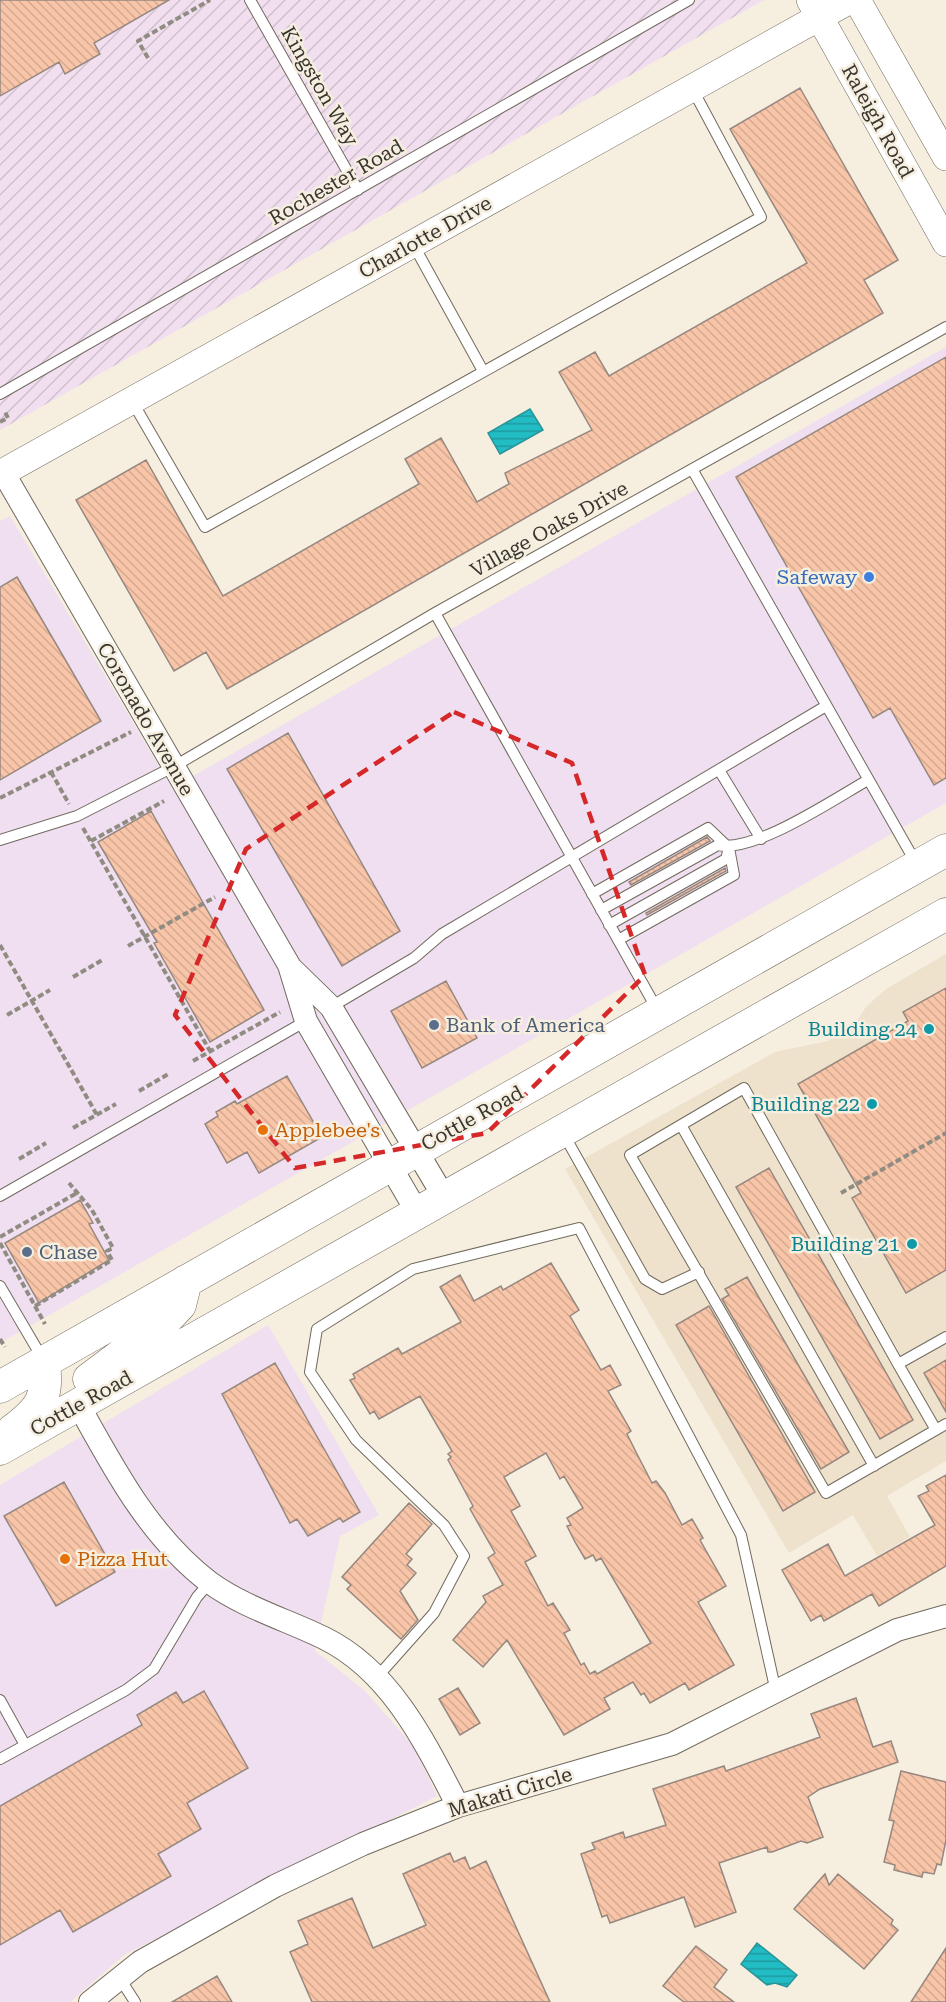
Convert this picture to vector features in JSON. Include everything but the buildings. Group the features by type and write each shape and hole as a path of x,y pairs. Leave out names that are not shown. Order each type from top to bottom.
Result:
{"main road":[{"name":"Cottle Road","path":"0,1388 402,1157 946,850"},
{"name":"Cottle Road","path":"0,1449 946,914"},
{"path":"78,1404 90,1376 144,1340 180,1305 186,1281"},
{"path":"0,1440 38,1408 47,1387 44,1362"}],"street":[{"name":"Charlotte Drive","path":"2,473 692,88 815,9 850,0"},
{"name":"Raleigh Road","path":"858,0 946,158"},
{"name":"Raleigh Road","path":"815,9 946,243"},
{"name":"Coronado Avenue","path":"2,473 289,965 306,1021 402,1157 444,1197"},
{"name":"Coronado Avenue","path":"289,965 331,1007 402,1157 417,1212"},
{"path":"78,1404 129,1495 164,1541 210,1582 326,1639 378,1676 424,1739 458,1806"},
{"name":"Makati Circle","path":"90,2002 119,1977 275,1886 363,1844 458,1806 672,1744 777,1693 897,1630 946,1616"}],"lane":[{"name":"Kingston Way","path":"250,0 358,190"},
{"name":"Rochester Road","path":"0,394 689,0"},
{"path":"131,401 205,527 761,217 692,88"},
{"path":"413,244 483,371"},
{"name":"Village Oaks Drive","path":"0,840 77,816 173,767 435,613 946,327"},
{"path":"692,469 918,866"},
{"path":"435,613 659,1012"},
{"path":"331,1007 414,958 442,934 826,706"},
{"path":"719,770 761,839"},
{"path":"601,910 718,845 729,848 761,839 868,780"},
{"path":"592,894 708,828 729,848 734,875 618,940"},
{"path":"609,925 726,859 729,848"},
{"path":"0,1196 306,1021"},
{"path":"936,1430 744,1088 630,1155 826,1493 874,1466 936,1430 946,1424"},
{"path":"681,1125 874,1466"},
{"path":"562,1131 645,1279 662,1289 699,1272"},
{"path":"378,1676 434,1613 464,1556 444,1525 356,1440 310,1372 317,1329 413,1269 579,1228 741,1535 777,1693"},
{"path":"0,1286 44,1362"},
{"path":"898,1364 946,1337"},
{"path":"0,1759 126,1690 154,1670 197,1597 210,1582"},
{"path":"0,1700 25,1745"},
{"path":"119,1977 135,2002"}],"path":[{"path":"148,58 138,41 210,0"},
{"path":"0,423 8,418 5,412"},
{"path":"0,798 139,727"},
{"path":"51,772 70,804"},
{"path":"91,841 164,801"},
{"path":"81,824 210,1051"},
{"path":"128,946 215,897"},
{"path":"0,945 97,1115"},
{"path":"73,977 104,959"},
{"path":"7,1015 50,990"},
{"path":"193,1061 280,1012"},
{"path":"139,1091 170,1073"},
{"path":"73,1128 116,1104"},
{"path":"841,1193 946,1133"},
{"path":"19,1159 46,1143"},
{"path":"35,1306 112,1260 107,1251 113,1248 92,1210 69,1183"},
{"path":"0,1237 77,1193"},
{"path":"0,1243 45,1324"},
{"path":"0,1339 5,1347"}],"highlighted area":[{"path":"454,712 572,763 645,975 487,1133 295,1168 175,1015 246,849"}],"shaded area":[{"path":"0,0 764,0 0,430"},
{"path":"946,347 946,803 0,1343 0,521 10,516 172,788"},
{"path":"946,954 946,1461 887,1496 910,1537 877,1556 853,1515 789,1553 565,1169 775,1052 828,1041 854,1025 866,1007 886,989"},
{"path":"268,1325 379,1515 340,1536 315,1651 365,1691 414,1747 437,1796 124,1955 70,2002 0,2002 0,1485"}],"water":[{"path":"530,409 543,430 500,454 488,433"},
{"path":"757,1943 797,1975 787,1987 775,1983 767,1985 741,1964"}],"place":[{"name":"Safeway","path":"869,577"},
{"name":"Bank of America","path":"434,1025"},
{"name":"Building 24","path":"929,1029"},
{"name":"Building 22","path":"872,1104"},
{"name":"Applebee's","path":"263,1130"},
{"name":"Building 21","path":"912,1244"},
{"name":"Chase","path":"27,1252"},
{"name":"Pizza Hut","path":"65,1559"}]}
